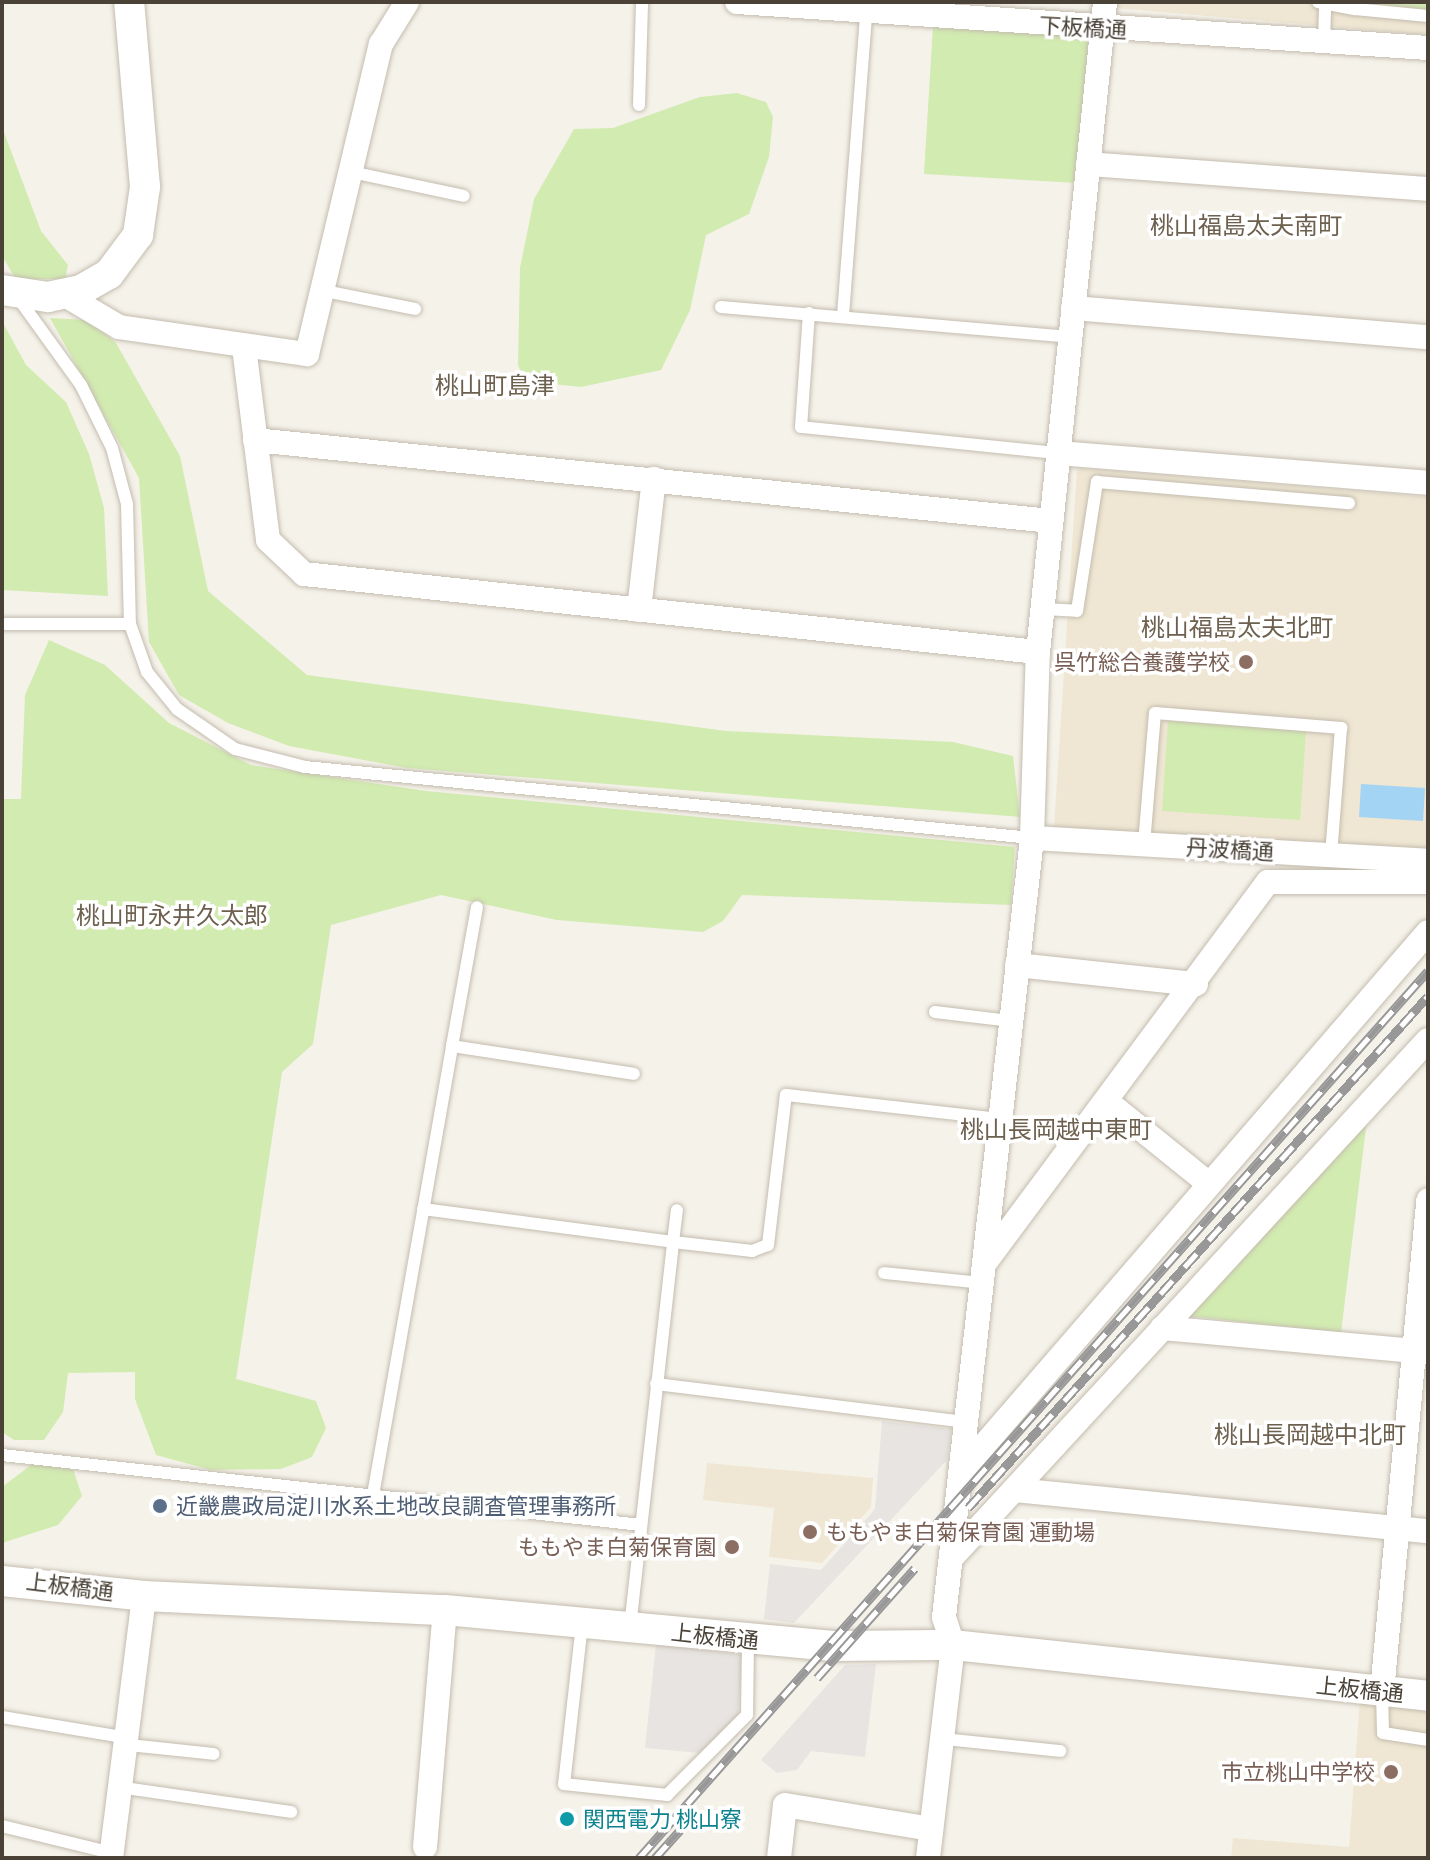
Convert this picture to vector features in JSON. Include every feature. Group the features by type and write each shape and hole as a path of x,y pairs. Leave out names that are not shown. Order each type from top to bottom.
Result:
{"street":[{"path":"65,295 109,274 143,219 129,2"},
{"path":"6,287 65,295 119,327 307,354 320,290 356,173 381,44 407,2"},
{"name":"下板橋通","path":"737,2 866,15 1428,48"},
{"path":"928,1858 953,1645 944,1617 1032,838 1038,652 1105,2"},
{"path":"1088,164 1428,189"},
{"path":"1073,308 1428,337"},
{"path":"244,347 268,540 304,574 1038,652"},
{"path":"255,440 1051,521"},
{"path":"1058,453 1428,483"},
{"path":"639,610 654,479"},
{"name":"丹波橋通","path":"1032,838 1428,861"},
{"path":"983,1273 1110,1104 1268,882 1428,882"},
{"path":"960,1473 1428,932"},
{"path":"1017,965 1196,984"},
{"path":"953,1556 1428,1040"},
{"path":"1110,1104 1209,1184"},
{"path":"1382,1691 1393,1527 1420,1352 1428,1200"},
{"path":"1162,1328 1420,1352"},
{"path":"1015,1490 1428,1531"},
{"name":"上板橋通","path":"2,1581 144,1596 445,1610 748,1639 953,1645 1428,1696"},
{"path":"112,1855 125,1788 144,1596"},
{"path":"425,1847 445,1610"},
{"path":"779,1858 785,1805 931,1829"}],"lane":[{"path":"639,105 642,2"},
{"path":"1324,40 1322,4 1356,5 1428,16"},
{"path":"843,315 866,15"},
{"path":"356,173 464,196"},
{"path":"6,287 81,385 112,448 127,504 130,624 147,672 177,709 235,749 305,767 1032,838"},
{"path":"320,290 415,309"},
{"path":"721,307 843,315 1070,337"},
{"path":"809,313 801,427 1058,453"},
{"path":"1043,609 1077,611 1097,482 1349,503"},
{"path":"2,624 130,624"},
{"path":"1144,844 1155,713 1341,728 1331,854"},
{"path":"373,1495 477,907"},
{"path":"935,1012 1011,1021"},
{"path":"452,1046 634,1074"},
{"path":"423,1209 752,1251 768,1245 786,1095 1000,1119"},
{"path":"630,1627 677,1210"},
{"path":"884,1273 983,1273"},
{"path":"656,1384 965,1422"},
{"path":"2,1455 641,1525"},
{"path":"582,1621 564,1784 608,1789 667,1795 747,1715 748,1639"},
{"path":"1382,1691 1383,1733 1428,1740"},
{"path":"2,1717 214,1754"},
{"path":"944,1739 1060,1751"},
{"path":"125,1788 291,1812"},
{"path":"2,1826 112,1855"},
{"path":"928,1858 934,1858"}],"shaded area":[{"path":"1115,2 1428,2 1428,35 1115,8"},
{"name":"呉竹総合養護学校","path":"1077,468 1428,497 1428,849 1054,828"},
{"path":"882,1421 951,1429 947,1460 794,1623 764,1619 770,1564 821,1570 875,1509"},
{"name":"ももやま白菊保育園 運動場","path":"707,1463 873,1478 871,1507 822,1563 769,1557 774,1508 703,1500"},
{"path":"656,1644 742,1655 738,1715 701,1753 645,1748"},
{"path":"876,1664 865,1757 811,1751 797,1770 777,1773 761,1760 845,1665"},
{"name":"市立桃山中学校","path":"1360,1699 1428,1706 1428,1858 1231,1858 1233,1838 1349,1847"}],"green space":[{"path":"1365,2 1428,2 1427,10"},
{"path":"933,26 1089,36 1078,183 924,174"},
{"path":"737,93 766,102 773,117 769,157 749,214 706,235 690,310 661,370 581,387 525,381 518,365 520,268 534,199 574,129 613,128 700,97"},
{"path":"2,127 41,231 68,265 65,279 16,279 2,256"},
{"path":"50,318 87,320 116,343 180,456 208,591 307,675 726,731 953,742 1013,756 1020,817 407,768 289,746 228,723 179,695 149,642 139,478"},
{"path":"2,321 26,365 66,402 89,454 104,508 108,596 2,590"},
{"path":"49,640 105,665 169,723 251,765 426,791 1015,847 1011,905 742,895 723,921 703,932 557,920 441,895 331,925 313,1044 282,1072 236,1379 316,1401 326,1428 312,1457 281,1469 211,1470 156,1455 135,1399 135,1372 68,1373 63,1412 44,1440 14,1440 2,1432 2,799 21,799 25,695"},
{"path":"1168,721 1306,731 1300,820 1162,811"},
{"path":"1368,1111 1341,1333 1189,1316"},
{"path":"35,1462 73,1469 82,1496 58,1525 2,1543 2,1487"}],"water":[{"path":"1361,784 1425,788 1423,821 1359,817"}],"railway":[{"path":"639,1858 1428,971"},
{"path":"968,1508 1428,996"},
{"path":"817,1678 915,1568"},
{"path":"655,1858 680,1830"}],"place":[{"name":"呉竹総合養護学校","path":"1246,662"},
{"name":"近畿農政局淀川水系土地改良調査管理事務所","path":"160,1506"},
{"name":"ももやま白菊保育園 運動場","path":"810,1532"},
{"name":"ももやま白菊保育園","path":"732,1547"},
{"name":"市立桃山中学校","path":"1391,1772"},
{"name":"関西電力 桃山寮","path":"567,1819"}],"district":[{"name":"桃山福島太夫南町","path":"1246,225"},
{"name":"桃山町島津","path":"495,385"},
{"name":"桃山福島太夫北町","path":"1237,627"},
{"name":"桃山町永井久太郎","path":"172,915"},
{"name":"桃山長岡越中東町","path":"1056,1129"},
{"name":"桃山長岡越中北町","path":"1310,1434"}]}
